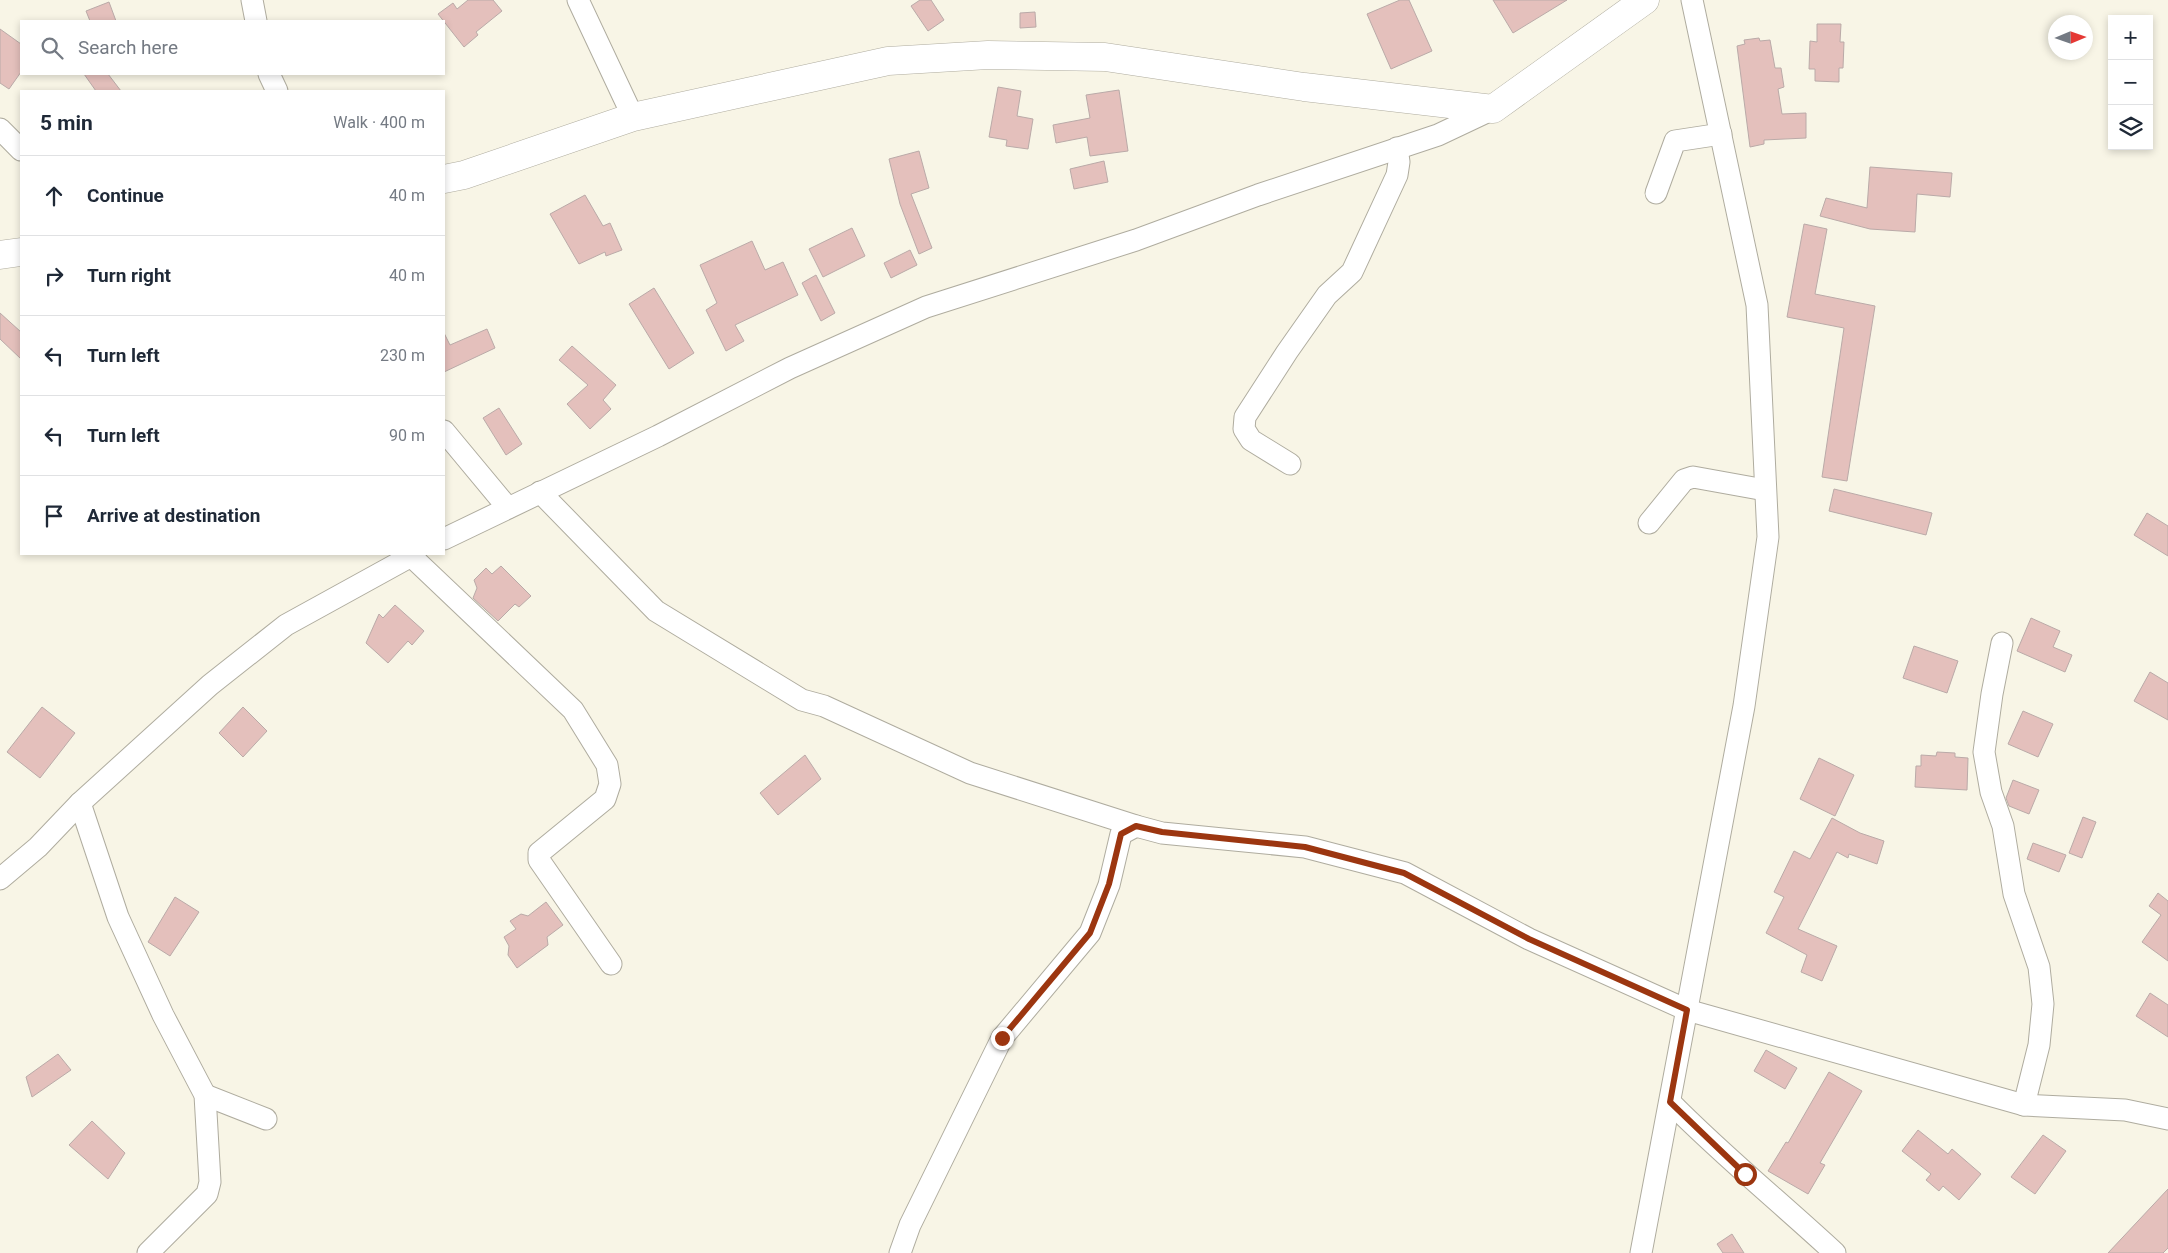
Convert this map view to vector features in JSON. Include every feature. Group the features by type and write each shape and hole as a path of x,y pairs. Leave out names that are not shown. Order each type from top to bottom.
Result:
{"street":[{"path":"252,0 256,20"},
{"path":"578,0 633,117"},
{"path":"445,539 658,436 790,368 926,307 1136,240 1258,195 1438,135 1493,109 1645,0"},
{"path":"1641,1253 1744,706 1768,537 1757,304 1692,0"},
{"path":"445,179 464,175 633,117 888,61 988,55 1106,57 1304,87 1493,109"},
{"path":"270,75 277,90"},
{"path":"0,129 20,149"},
{"path":"1656,193 1675,141 1721,134"},
{"path":"1290,464 1251,440 1244,429 1245,417 1327,295 1352,272 1397,175 1399,162 1397,148"},
{"path":"0,255 20,252"},
{"path":"445,432 508,508"},
{"path":"1649,523 1684,480 1693,477 1765,490"},
{"path":"540,492 656,611 802,700 824,706 970,773 1136,826 1162,832 1305,847 1404,873 1529,939 1687,1010 2024,1105 2126,1110 2168,1119"},
{"path":"0,879 38,847 80,803 210,685 286,625 413,555 573,710 607,765 610,784 605,799 539,852 539,860 611,964"},
{"path":"2002,643 1992,694 1984,752 1991,792 2003,826 2014,894 2039,967 2043,1004 2040,1045 2024,1105"},
{"path":"80,803 118,916 164,1015 205,1095 210,1182 207,1194 148,1253"},
{"path":"900,1253 910,1225 1002,1038 1090,933 1109,884 1121,834 1136,826"},
{"path":"205,1095 266,1119"},
{"path":"1670,1102 1726,1157 1779,1201 1835,1253"}],"building":[{"path":"468,0 493,0 502,11 476,32 478,35 464,47 445,23 445,20 438,14 453,3 457,9"},
{"path":"920,0 931,0 944,20 928,31 911,6"},
{"path":"1400,0 1409,0 1432,51 1391,69 1367,14"},
{"path":"1493,0 1567,0 1513,33"},
{"path":"109,2 116,20 90,20 86,11"},
{"path":"1035,12 1036,27 1020,28 1020,13"},
{"path":"1817,24 1841,24 1840,42 1844,42 1843,68 1839,68 1839,82 1815,81 1815,69 1809,69 1810,41 1817,42"},
{"path":"0,29 20,43 20,73 9,89 0,83"},
{"path":"1759,38 1760,41 1770,40 1775,68 1781,68 1784,87 1778,89 1782,114 1806,113 1806,138 1764,140 1764,144 1750,147 1737,46 1745,44 1744,40"},
{"path":"85,75 109,75 120,90 95,90"},
{"path":"998,87 1021,91 1017,116 1033,119 1028,149 1006,146 1007,140 989,137"},
{"path":"1119,90 1128,151 1090,156 1087,137 1056,143 1053,125 1090,118 1086,95"},
{"path":"919,151 929,188 911,194 932,248 919,254 900,204 889,159"},
{"path":"1104,161 1108,182 1074,189 1070,169"},
{"path":"1870,167 1952,173 1950,197 1917,194 1915,232 1870,229 1820,216 1826,198 1867,208"},
{"path":"585,195 603,226 610,223 622,250 606,256 605,252 579,264 550,214"},
{"path":"1804,224 1827,229 1815,294 1875,306 1847,481 1822,477 1844,328 1787,317"},
{"path":"852,228 865,256 823,277 809,249"},
{"path":"752,241 765,270 783,262 798,295 735,325 744,341 726,351 706,310 717,303 700,265"},
{"path":"910,250 917,265 891,278 884,263"},
{"path":"816,275 835,313 821,321 802,283"},
{"path":"654,288 694,353 669,369 629,304"},
{"path":"0,313 20,331 20,358 0,339"},
{"path":"487,329 495,348 445,372 445,335 450,345"},
{"path":"572,346 616,385 603,400 611,409 590,429 567,404 588,385 559,360"},
{"path":"499,408 522,444 506,455 483,418"},
{"path":"1834,489 1932,513 1926,535 1829,511"},
{"path":"2147,513 2168,526 2168,556 2134,535"},
{"path":"501,566 531,596 519,607 515,604 498,621 473,598 477,588 474,580 486,568 492,574"},
{"path":"395,605 424,631 412,645 408,641 388,663 366,643 379,614 383,618"},
{"path":"2031,618 2060,631 2053,647 2072,655 2065,672 2017,651"},
{"path":"1914,646 1958,661 1947,693 1903,678"},
{"path":"2150,672 2168,683 2168,720 2134,701"},
{"path":"42,707 75,733 40,778 7,752"},
{"path":"243,707 267,731 243,757 219,733"},
{"path":"2023,711 2053,724 2038,757 2008,744"},
{"path":"1937,752 1955,753 1955,757 1968,758 1967,790 1915,787 1916,766 1921,766 1921,755 1936,756"},
{"path":"805,755 821,779 778,815 760,793"},
{"path":"1819,758 1854,775 1835,816 1800,799"},
{"path":"2013,780 2039,790 2029,814 2009,806 2006,798"},
{"path":"2083,817 2096,822 2082,858 2069,853"},
{"path":"1832,818 1860,833 1884,841 1877,864 1849,854 1848,858 1837,852 1798,929 1837,946 1822,981 1801,972 1807,955 1766,933 1784,897 1774,892 1794,851 1810,859"},
{"path":"2033,843 2066,855 2059,872 2027,859"},
{"path":"2158,893 2168,901 2168,961 2142,942 2161,915 2149,906"},
{"path":"175,897 199,912 170,956 148,942"},
{"path":"546,902 563,925 547,937 548,945 517,968 508,955 509,946 504,937 516,929 510,921 521,914 528,916"},
{"path":"2150,993 2168,1005 2168,1037 2136,1016"},
{"path":"1766,1050 1797,1068 1785,1089 1754,1071"},
{"path":"58,1054 71,1070 32,1097 26,1077"},
{"path":"1829,1072 1862,1091 1820,1163 1825,1165 1808,1194 1768,1171 1786,1142 1788,1143"},
{"path":"92,1121 125,1153 108,1179 69,1145"},
{"path":"1918,1130 1948,1154 1952,1149 1981,1174 1959,1200 1943,1186 1939,1191 1926,1180 1931,1174 1902,1151"},
{"path":"2043,1135 2066,1151 2035,1194 2011,1177"},
{"path":"2168,1189 2168,1248 2163,1253 2108,1253"},
{"path":"1732,1234 1744,1253 1723,1253 1717,1244"}],"route":[{"path":"1002,1038 1090,933 1109,884 1121,834 1136,826 1162,832 1305,847 1404,873 1529,939 1687,1010 1670,1102 1707,1140 1745,1174"}]}
